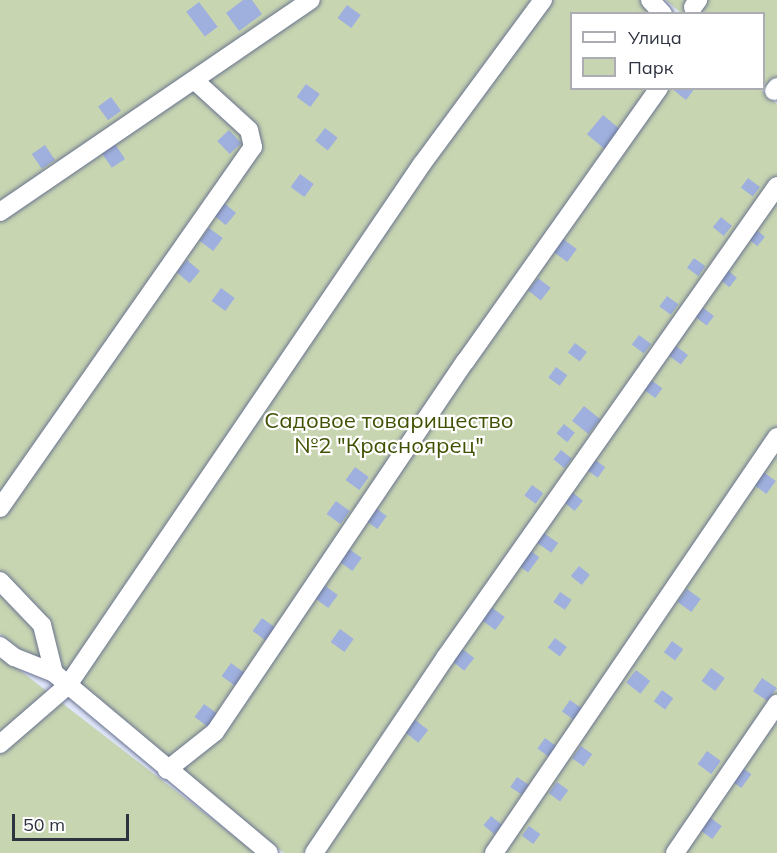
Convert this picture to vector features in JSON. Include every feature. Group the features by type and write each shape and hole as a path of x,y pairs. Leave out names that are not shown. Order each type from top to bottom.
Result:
{"lane":[{"path":"0,212 311,0"},
{"path":"0,744 68,685 374,232 543,0"},
{"path":"650,0 661,12"},
{"path":"0,508 253,147 249,130 194,80"},
{"path":"166,770 215,732 465,362 658,90"},
{"path":"314,853 452,648 777,186"},
{"path":"494,853 777,437"},
{"path":"0,581 42,625 54,673"},
{"path":"0,646 15,657 54,673 166,770 270,853"},
{"path":"675,853 777,704"}],"green space":[{"name":"Садовое товарищество №2 \"Красноярец\"","path":"0,0 660,0 674,12 570,12 570,90 761,90 777,104 777,853 284,853 0,634"},
{"path":"666,0 777,0 777,100 765,88 765,12 680,12"},
{"path":"0,655 256,853 0,853"}],"building":[{"path":"243,0 252,0 262,14 239,31 226,13"},
{"path":"199,2 218,27 205,36 186,12"},
{"path":"347,5 361,15 351,28 338,18"},
{"path":"306,84 320,94 310,107 297,97"},
{"path":"674,90 694,90 686,100"},
{"path":"111,97 121,111 108,120 98,106"},
{"path":"603,115 621,130 605,149 587,134"},
{"path":"325,128 338,138 328,150 315,141"},
{"path":"229,130 241,143 230,154 217,141"},
{"path":"115,144 125,159 112,168 102,153"},
{"path":"45,145 55,160 42,169 32,154"},
{"path":"300,174 314,184 304,197 291,187"},
{"path":"748,178 760,187 753,197 741,188"},
{"path":"223,202 236,213 226,225 213,214"},
{"path":"721,217 732,226 724,236 713,227"},
{"path":"209,228 223,238 213,251 200,241"},
{"path":"754,228 765,237 757,246 746,237"},
{"path":"563,239 577,249 567,262 554,252"},
{"path":"694,258 705,266 698,276 687,268"},
{"path":"187,260 200,271 190,283 177,272"},
{"path":"726,269 737,278 729,287 718,278"},
{"path":"538,278 551,288 541,300 528,291"},
{"path":"221,288 235,298 225,311 212,301"},
{"path":"667,296 678,304 671,315 659,307"},
{"path":"702,307 714,316 707,326 695,317"},
{"path":"639,335 651,344 644,354 632,345"},
{"path":"575,343 587,352 580,362 568,353"},
{"path":"676,346 688,355 681,365 669,356"},
{"path":"556,367 567,375 560,386 548,378"},
{"path":"651,380 662,388 655,398 644,390"},
{"path":"584,406 600,419 588,434 572,421"},
{"path":"564,424 575,433 567,442 556,433"},
{"path":"561,450 572,459 564,468 553,459"},
{"path":"594,459 605,467 598,478 586,470"},
{"path":"355,467 369,477 359,490 346,480"},
{"path":"762,471 776,481 766,494 753,484"},
{"path":"532,485 543,493 536,504 524,496"},
{"path":"572,492 583,501 575,511 564,502"},
{"path":"336,501 350,511 340,524 327,514"},
{"path":"373,506 387,516 377,529 364,519"},
{"path":"541,531 558,543 551,553 534,541"},
{"path":"348,548 362,558 352,571 339,561"},
{"path":"528,549 539,557 528,573 517,564"},
{"path":"579,566 590,575 582,585 571,576"},
{"path":"324,585 338,595 328,608 315,598"},
{"path":"687,589 701,599 691,612 678,602"},
{"path":"560,592 572,600 565,610 553,602"},
{"path":"491,607 505,617 495,630 482,620"},
{"path":"262,618 276,628 266,641 253,631"},
{"path":"340,629 354,639 344,652 331,642"},
{"path":"555,638 567,647 560,657 548,648"},
{"path":"672,641 683,649 675,661 664,652"},
{"path":"460,647 474,658 464,671 450,660"},
{"path":"231,663 245,673 235,686 222,676"},
{"path":"711,668 725,678 715,691 702,681"},
{"path":"636,670 650,681 640,694 626,683"},
{"path":"762,678 777,688 768,701 753,691"},
{"path":"662,690 673,698 665,710 654,701"},
{"path":"570,700 583,709 575,721 562,711"},
{"path":"204,704 218,714 208,727 195,717"},
{"path":"414,719 428,730 418,743 404,732"},
{"path":"545,738 556,746 549,757 537,749"},
{"path":"581,746 592,754 584,766 572,758"},
{"path":"707,751 721,761 711,774 698,764"},
{"path":"740,766 751,774 741,788 730,780"},
{"path":"517,777 529,785 522,795 510,787"},
{"path":"557,782 568,790 560,802 549,793"},
{"path":"491,816 502,825 494,834 483,825"},
{"path":"708,816 722,826 712,839 699,829"},
{"path":"529,826 540,834 533,844 522,836"}]}
